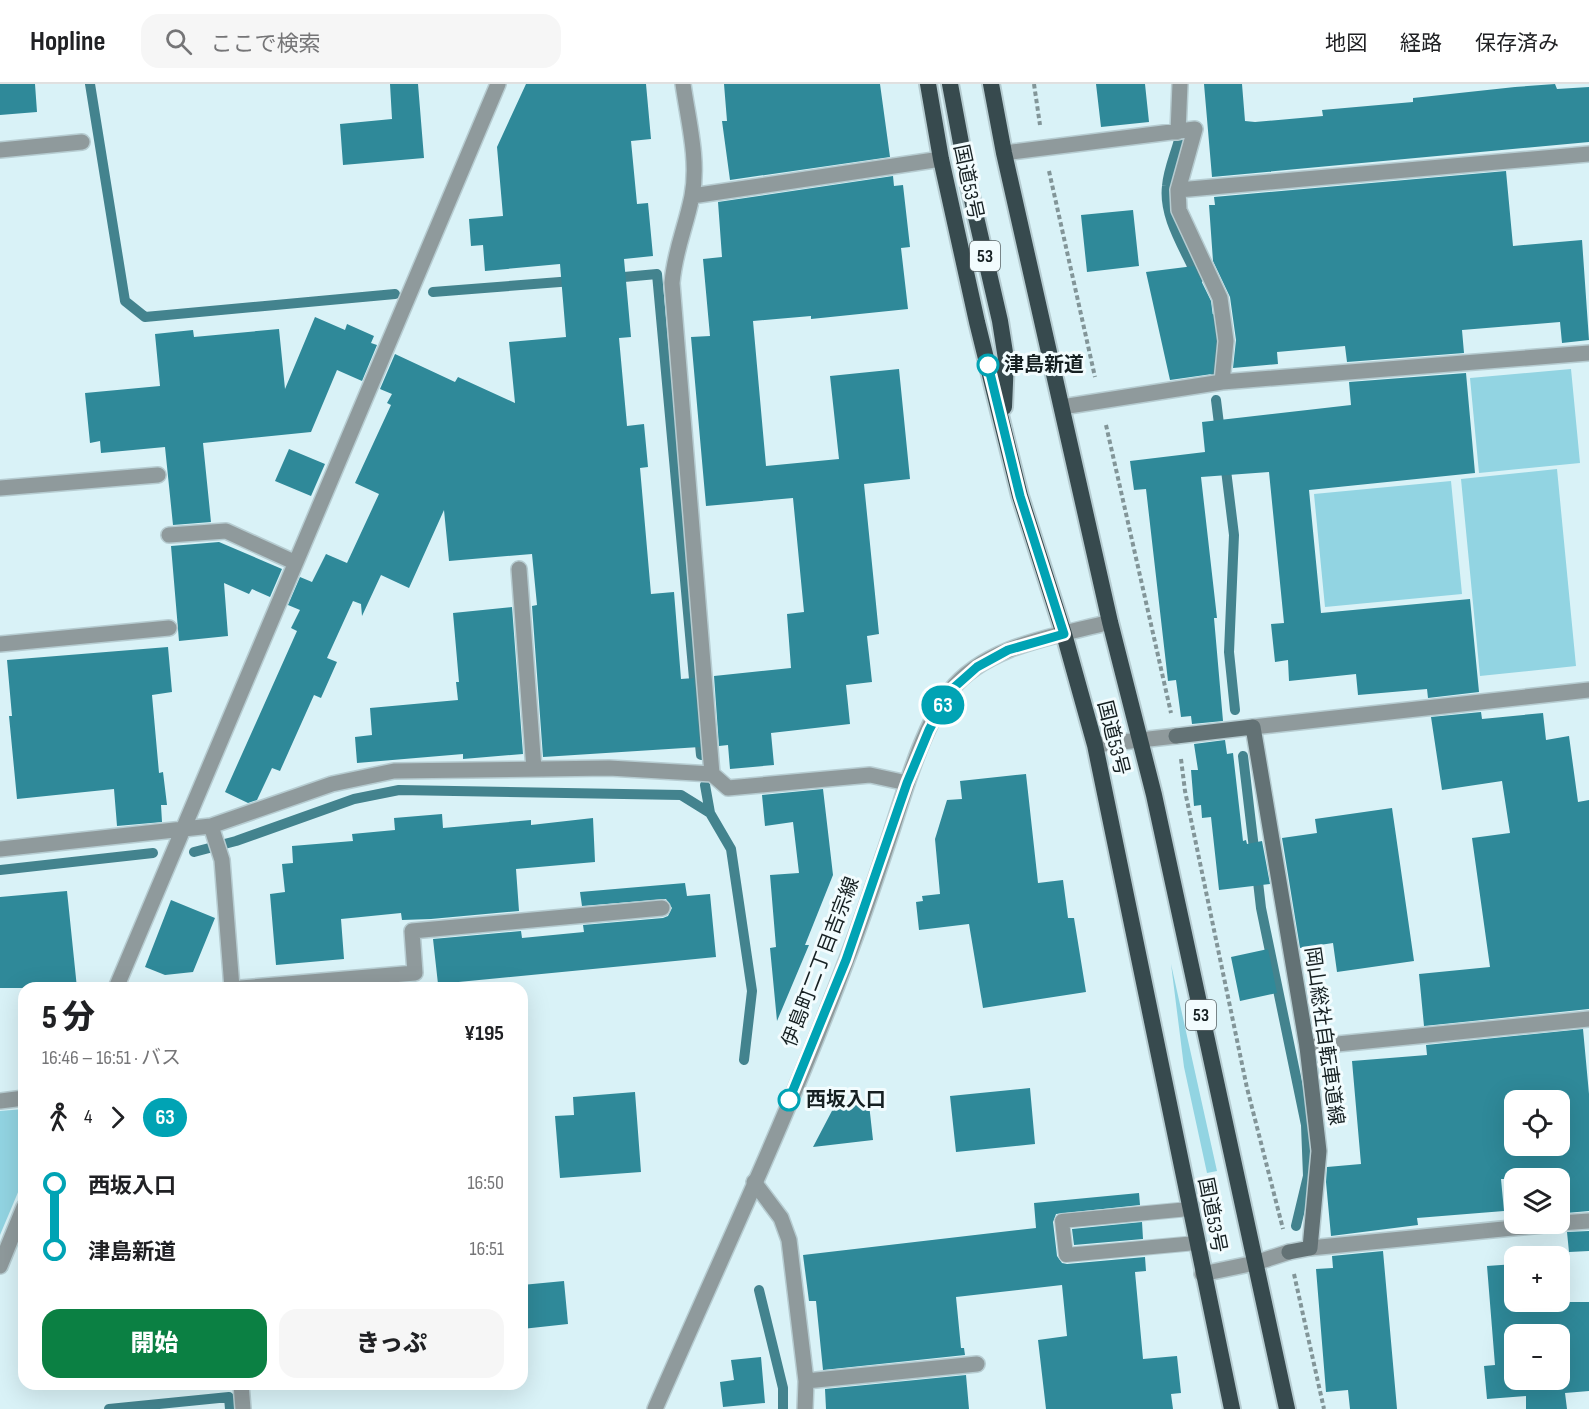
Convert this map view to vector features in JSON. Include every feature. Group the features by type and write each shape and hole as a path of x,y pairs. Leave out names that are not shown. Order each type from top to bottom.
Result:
{"highway":[{"name":"国道53号","path":"928,84 941,159 1020,496 1064,634 1095,746 1202,1274 1232,1409"},
{"name":"53","path":"950,84 1006,359 1004,429"},
{"name":"国道53号","path":"991,84 1004,153 1110,622 1140,740 1287,1409"}],"main road":[{"path":"1176,736 1252,727"},
{"name":"岡山総社自転車道線","path":"1252,727 1307,1047 1319,1151 1310,1248"},
{"path":"1289,1252 1310,1248"}],"street":[{"path":"119,982 294,562 498,84"},
{"path":"683,84 694,168 693,196 675,253 672,283 712,774"},
{"path":"1178,132 1180,84"},
{"path":"1004,153 1195,129 1178,190 1179,210 1220,298 1226,341 1222,382"},
{"path":"0,150 82,142"},
{"path":"1178,190 1589,154"},
{"path":"693,196 941,159"},
{"path":"1062,407 1222,382 1589,353"},
{"path":"0,488 158,475"},
{"path":"169,536 226,531 294,562"},
{"path":"519,568 534,769"},
{"name":"伊島町二丁目吉宗線","path":"655,1409 754,1182 846,960 907,783 929,730 950,691 977,667 1008,650 1110,622"},
{"path":"0,644 169,628"},
{"path":"1252,727 1589,690"},
{"path":"1095,746 1176,736"},
{"path":"0,849 182,830 212,830 333,784 394,771 609,768 712,774 728,788 870,775 907,783"},
{"path":"212,830 222,860 232,982"},
{"path":"311,982 415,973 412,931 662,908"},
{"path":"1307,1047 1589,1019"},
{"path":"0,1101 18,1099"},
{"path":"754,1182 781,1218 789,1240 806,1381 805,1409"},
{"path":"1570,1222 1589,1221"},
{"path":"0,1266 18,1222"},
{"path":"1310,1248 1504,1229"},
{"path":"1202,1274 1255,1263 1289,1252"},
{"path":"806,1381 977,1364"},
{"path":"241,1390 243,1409"}],"lane":[{"path":"1189,1209 1062,1221 1066,1255 1196,1244"}],"path":[{"path":"1180,753 1185,791 1247,1088 1289,1252 1324,1409"}],"shaded area":[{"path":"1571,369 1580,463 1479,473 1470,378"},
{"path":"1557,469 1576,666 1480,676 1461,479"},
{"path":"1451,481 1462,594 1325,607 1314,494"},
{"path":"1171,964 1217,1171 1207,1173 1184,1067"},
{"path":"18,1110 18,1192 0,1235 0,1111"}],"building":[{"path":"0,84 35,84 37,112 0,115"},
{"path":"390,84 418,84 424,158 343,165 340,124 392,119"},
{"path":"526,84 646,84 651,139 631,141 637,204 648,203 653,256 624,259 631,337 619,338 627,426 644,424 648,467 640,468 651,594 674,592 681,679 694,678 700,747 543,757 532,606 537,605 532,554 449,561 444,510 409,588 381,575 362,616 361,604 353,601 327,658 337,662 321,698 314,695 280,771 272,768 257,800 248,803 225,792 297,631 291,628 300,610 288,605 300,577 312,582 326,554 347,563 379,494 355,483 391,405 387,403 392,394 380,389 395,354 455,382 458,377 515,403 509,342 566,337 560,264 485,271 483,245 471,246 469,219 503,216 497,147"},
{"path":"724,84 880,84 890,157 730,180 722,121 727,121"},
{"path":"1096,84 1145,84 1149,122 1101,127"},
{"path":"1204,84 1242,84 1245,121 1255,122 1323,116 1322,110 1413,102 1413,98 1515,87 1555,84 1557,89 1589,87 1589,142 1212,177"},
{"path":"1506,171 1513,246 1582,240 1589,340 1562,343 1560,322 1462,330 1464,353 1347,362 1345,346 1277,352 1278,364 1233,368 1236,340 1230,297 1213,261 1209,205 1215,205 1214,197"},
{"path":"893,176 894,186 903,185 910,247 901,248 908,309 811,319 811,316 753,321 766,466 839,459 830,376 899,369 910,479 864,484 879,634 867,636 872,682 846,685 850,724 771,733 774,765 730,769 728,745 719,746 714,676 791,668 787,614 804,612 793,498 706,506 691,337 710,336 703,259 722,257 718,202"},
{"path":"1133,210 1139,266 1087,272 1081,215"},
{"path":"1194,266 1211,301 1216,341 1213,370 1212,374 1170,380 1146,272"},
{"path":"315,317 345,330 347,324 374,336 371,343 377,345 362,381 337,370 311,432 203,443 211,522 173,525 165,447 101,453 100,441 90,443 85,393 160,386 155,334 193,330 194,337 279,329 285,389"},
{"path":"1466,373 1475,473 1309,490 1321,613 1470,599 1479,692 1428,698 1427,689 1358,695 1356,674 1289,681 1288,660 1275,662 1271,624 1284,623 1269,472 1201,477 1217,618 1214,618 1223,721 1192,724 1191,716 1181,717 1176,680 1168,681 1146,489 1134,490 1130,461 1205,452 1202,422 1351,405 1349,382"},
{"path":"289,449 325,464 311,496 275,481"},
{"path":"219,542 282,569 270,597 252,589 249,594 224,583 228,636 179,641 171,546"},
{"path":"512,607 523,754 463,759 463,754 357,763 355,737 372,735 370,708 458,700 456,682 459,682 453,613"},
{"path":"168,647 172,692 152,695 159,773 163,772 167,805 161,805 162,822 117,826 114,789 17,799 9,716 12,716 7,660"},
{"path":"1481,712 1482,719 1543,713 1546,740 1569,736 1578,802 1589,800 1589,1009 1424,1026 1419,974 1490,967 1472,838 1510,833 1502,781 1442,790 1431,717"},
{"path":"1225,740 1227,754 1233,753 1243,841 1246,840 1247,844 1262,841 1270,884 1219,890 1211,817 1202,818 1201,805 1194,806 1191,770 1198,770 1194,744"},
{"path":"1026,774 1038,883 1063,880 1068,918 1074,918 1086,992 983,1008 969,924 919,930 916,902 923,901 922,896 940,894 935,839 947,800 962,799 960,781"},
{"path":"823,789 833,875 805,945 809,945 777,1021 770,948 776,947 770,875 799,873 793,822 765,826 762,795"},
{"path":"1392,808 1414,961 1337,972 1333,943 1300,948 1282,838 1317,833 1315,819"},
{"path":"442,814 443,828 531,820 531,825 593,818 595,862 516,869 519,911 431,919 402,920 401,913 341,919 344,959 276,965 270,894 285,892 282,864 293,863 292,846 353,841 352,834 395,830 394,818"},
{"path":"685,883 687,896 710,894 716,957 459,982 438,982 433,939 521,931 522,938 584,932 583,925 663,918 668,916 672,908 666,899 582,906 580,892"},
{"path":"67,891 76,982 18,982 18,988 0,988 0,897"},
{"path":"171,900 215,918 193,972 165,975 145,967"},
{"path":"1268,949 1277,993 1240,1001 1231,957"},
{"path":"1583,1029 1589,1094 1589,1211 1570,1213 1570,1168 1504,1168 1504,1179 1501,1179 1504,1211 1417,1218 1418,1225 1331,1236 1326,1182 1327,1167 1361,1164 1352,1061 1427,1055 1426,1045"},
{"path":"1030,1088 1035,1144 956,1152 950,1096"},
{"path":"635,1092 641,1172 560,1178 555,1116 574,1115 573,1097"},
{"path":"869,1104 873,1140 813,1147 834,1107"},
{"path":"1139,1193 1140,1205 1056,1214 1053,1222 1057,1256 1062,1263 1067,1264 1145,1257 1146,1271 1135,1272 1143,1359 1177,1356 1181,1393 1171,1394 1173,1409 1046,1409 1038,1340 1067,1336 1062,1285 956,1297 961,1348 964,1348 965,1355 823,1370 816,1301 809,1301 803,1255 1036,1228 1034,1203"},
{"path":"1142,1222 1143,1239 1074,1245 1072,1229"},
{"path":"1589,1231 1589,1251 1570,1252 1567,1234"},
{"path":"1383,1251 1397,1409 1350,1409 1348,1390 1326,1392 1316,1269 1333,1268 1332,1256"},
{"path":"1504,1265 1504,1312 1570,1312 1570,1302 1589,1302 1589,1391 1565,1393 1567,1409 1526,1409 1526,1396 1487,1399 1484,1366 1495,1365 1487,1266"},
{"path":"564,1281 568,1324 528,1328 528,1284"},
{"path":"761,1357 765,1403 723,1407 720,1382 734,1380 731,1360"},
{"path":"966,1375 969,1409 826,1409 825,1389"}],"waterway":[{"path":"90,84 125,301 145,317 395,294"},
{"path":"1179,140 1167,186 1168,210 1176,234 1198,279"},
{"path":"613,278 657,274 701,755"},
{"path":"433,292 573,281"},
{"path":"1212,319 1217,341 1213,370"},
{"path":"1216,400 1220,432"},
{"path":"1225,462 1234,535 1229,652 1235,710"},
{"path":"1243,756 1255,857"},
{"path":"705,785 710,813"},
{"path":"194,852 236,841 354,799 399,790 681,795 710,813 731,849 752,991 744,1060"},
{"path":"0,870 153,853"},
{"path":"1257,873 1261,908 1306,1125 1308,1176 1296,1226"},
{"path":"759,1290 783,1388 783,1409"},
{"path":"109,1409 229,1397 230,1409"}],"bus line":[{"name":"63","path":"789,1100 846,960 885,853 907,783 929,730 950,691 977,667 1008,650 1064,634 1020,496 988,365"}],"place":[{"name":"津島新道","path":"988,365"},
{"name":"西坂入口","path":"789,1100"}]}
